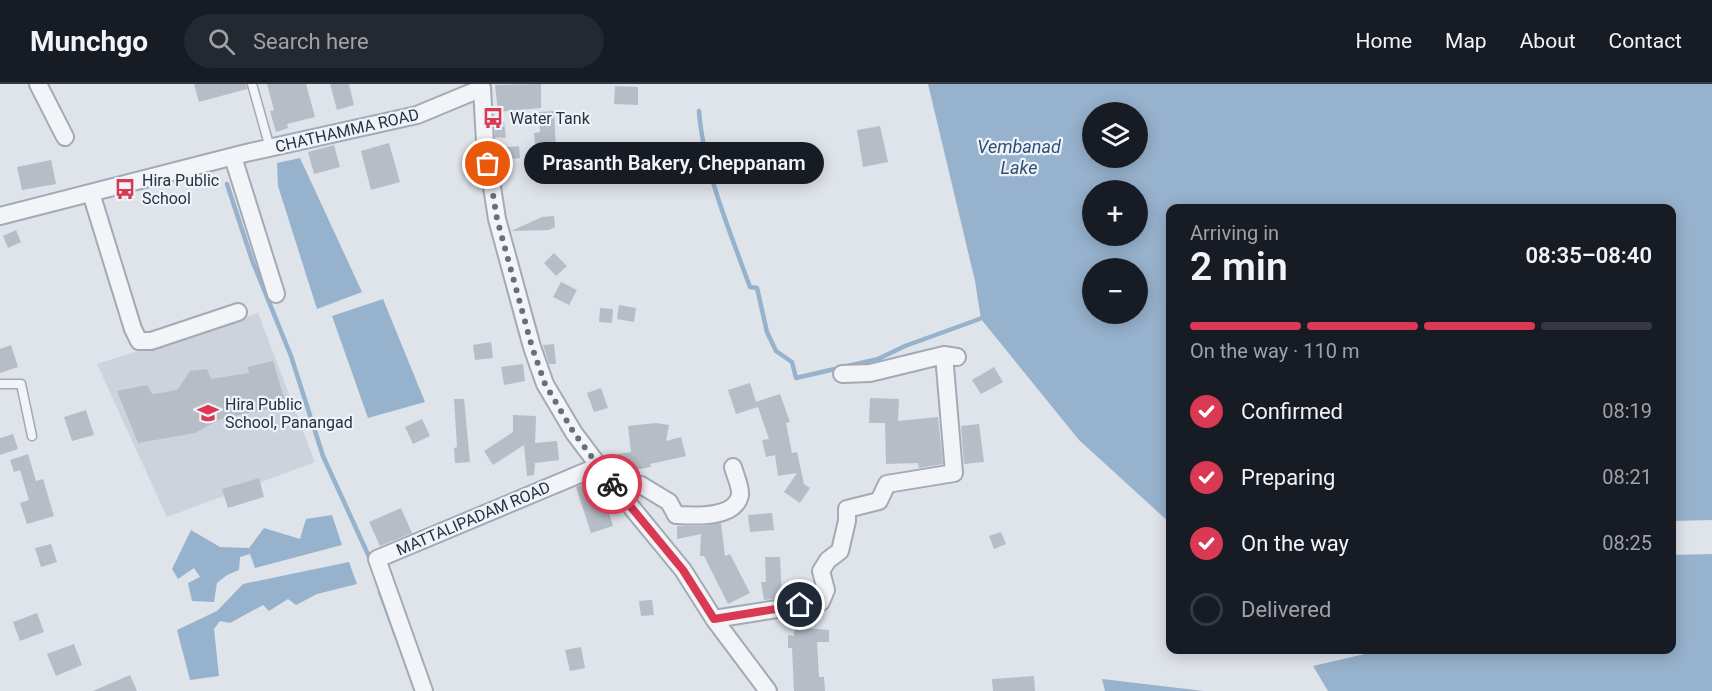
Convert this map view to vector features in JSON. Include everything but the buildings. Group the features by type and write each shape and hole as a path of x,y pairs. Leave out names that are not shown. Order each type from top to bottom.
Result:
{"street":[{"path":"38,84 65,137"},
{"name":"CHATHAMMA ROAD","path":"0,216 270,148 417,115 481,86 485,142 497,219 532,347 545,384 574,433 683,570 714,619 768,691"},
{"path":"233,157 276,294"},
{"path":"91,193 133,329 139,341 151,341 238,312"},
{"path":"714,619 821,602 826,590 821,571 828,560 840,551 847,521 847,509 879,501 886,484 954,473 951,356 870,373 842,374"},
{"name":"MATTALIPADAM ROAD","path":"424,691 377,559 598,466"},
{"path":"614,486 641,485 669,502 676,515 703,516 729,510 737,503 741,493 733,467"}],"lane":[{"path":"252,84 270,148"},
{"path":"0,384 21,384 32,436"}],"shaded area":[{"name":"Hira Public School, Panangad","path":"258,313 315,462 167,517 97,364"}],"water":[{"name":"Vembanad Lake","path":"928,84 1712,84 1712,520 1676,521 1676,204 1166,204 1166,519 1079,440 981,319 975,281"},
{"path":"300,158 362,292 317,309 278,186 277,163"},
{"path":"383,299 425,402 368,418 332,316"},
{"path":"332,515 342,545 255,568 250,554 240,557 239,570 227,575 217,583 214,602 192,601 188,583 200,577 194,568 178,579 172,569 191,530 220,547 249,548 264,528 300,539 306,519"},
{"path":"1712,554 1712,691 1328,691 1313,666 1365,654 1676,654 1676,555"},
{"path":"349,562 357,584 317,594 296,605 288,599 269,611 263,605 230,623 220,621 214,629 219,676 190,680 177,630 217,611 243,584"},
{"path":"1102,679 1204,691 1105,691"}],"waterway":[{"path":"699,111 706,155 718,200 750,287 757,288 767,332 776,351 792,362 796,378 878,359 905,346 985,317"},
{"path":"227,184 252,260 291,356 323,456 371,561"},
{"path":"380,592 397,638"}],"way so far":[{"path":"488,164 497,219 532,347 545,384 574,433 612,484"}],"place":[{"name":"Water Tank","path":"493,118"},
{"name":"Prasanth Bakery, Cheppanam","path":"488,164"},
{"name":"Hira Public School","path":"125,189"},
{"name":"Hira Public School, Panangad","path":"208,413"}],"route":[{"path":"612,484 683,570 714,619 800,605"}]}
